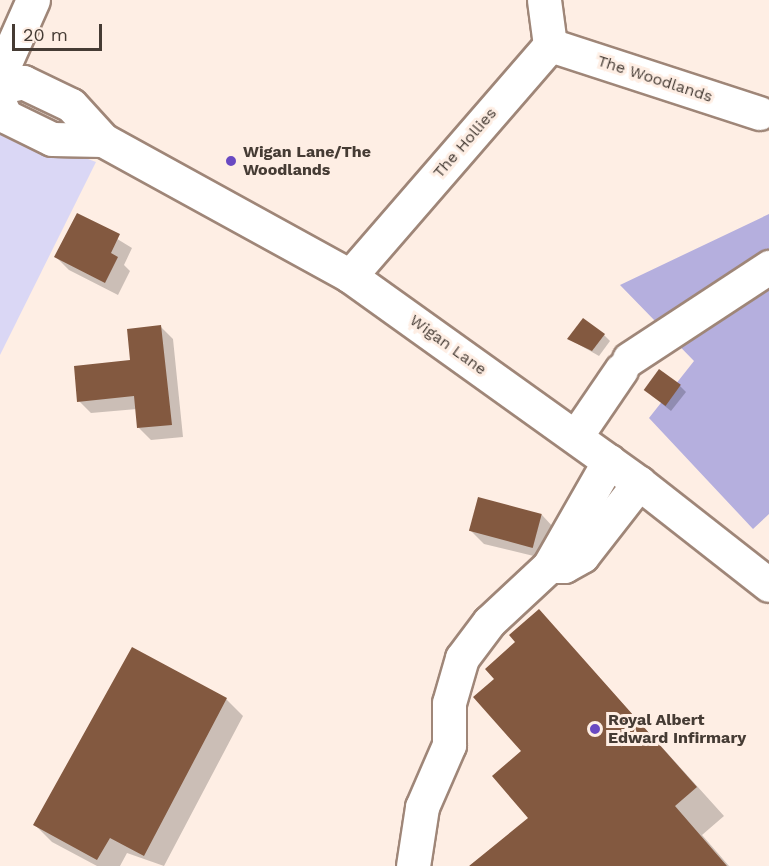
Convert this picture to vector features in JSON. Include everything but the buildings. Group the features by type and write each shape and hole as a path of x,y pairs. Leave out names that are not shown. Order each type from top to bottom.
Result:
{"main road":[{"path":"0,74 33,0"},
{"path":"544,0 550,45"},
{"name":"The Woodlands","path":"550,45 759,113"},
{"name":"The Hollies","path":"350,276 550,45"},
{"name":"Wigan Lane","path":"0,87 23,82 71,105 103,141 350,276 576,436 769,585"},
{"name":"Wigan Lane","path":"0,104 5,117 52,139 103,141"},
{"path":"576,436 625,364 769,267"},
{"path":"413,866 422,807 449,745 449,703 462,658 489,622 549,566 609,461"},
{"path":"549,566 564,566 582,556 639,483"}],"shaded area":[{"path":"0,126 96,162 0,355"},
{"path":"769,214 769,514 753,529 649,418 694,361 620,285"}],"place":[{"name":"Wigan Lane/The Woodlands","path":"231,161"},
{"name":"Royal Albert Edward Infirmary","path":"595,729"}]}
